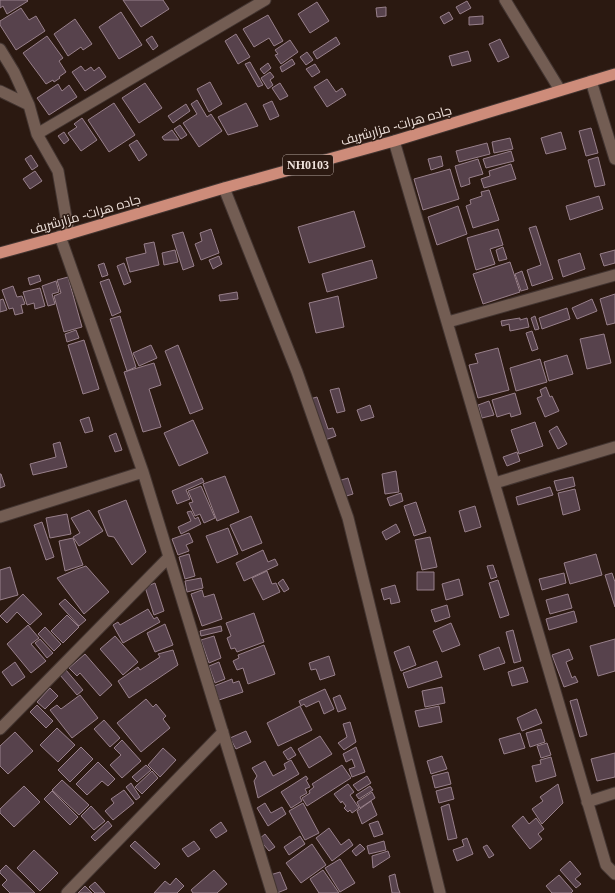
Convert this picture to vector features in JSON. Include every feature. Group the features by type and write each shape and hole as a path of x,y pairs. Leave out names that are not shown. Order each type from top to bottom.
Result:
{"highway":[{"name":"جاده هرات- مزارشریف","path":"0,253 224,188 394,141 615,74"}],"street":[{"path":"37,134 265,0"},
{"path":"505,0 560,90"},
{"path":"0,49 14,72 29,105 37,134 58,171 65,235 143,472 272,893"},
{"path":"591,81 615,159"},
{"path":"0,90 29,105"},
{"path":"394,141 587,802 606,865 615,874"},
{"path":"224,188 297,372 348,518 440,893"},
{"path":"448,322 615,275"},
{"path":"494,482 615,447"},
{"path":"0,517 143,472"},
{"path":"0,729 169,557"},
{"path":"67,893 223,732"},
{"path":"587,802 615,793"}],"building":[{"path":"0,0 28,1 7,14 3,6 0,8"},
{"path":"123,0 163,0 169,9 141,27"},
{"path":"467,1 471,8 460,14 456,7"},
{"path":"317,2 329,21 310,33 298,14"},
{"path":"386,7 386,16 377,17 376,8"},
{"path":"21,8 29,20 36,16 45,31 16,50 0,25 0,21"},
{"path":"121,12 142,45 119,59 99,27"},
{"path":"449,12 453,19 444,24 440,17"},
{"path":"268,15 283,41 274,46 269,38 254,47 243,29"},
{"path":"483,16 483,24 469,25 469,17"},
{"path":"75,19 92,44 83,50 81,47 68,56 54,34"},
{"path":"236,34 250,57 238,64 225,41"},
{"path":"47,36 63,58 59,61 66,72 54,82 53,80 46,84 23,53"},
{"path":"152,36 158,46 153,50 146,40"},
{"path":"336,37 340,44 317,59 313,52"},
{"path":"500,39 509,57 498,62 489,44"},
{"path":"290,40 298,52 281,64 275,55 278,54 275,50"},
{"path":"468,51 471,61 452,66 449,56"},
{"path":"307,52 313,60 306,65 300,57"},
{"path":"292,59 295,64 282,72 280,67"},
{"path":"250,62 263,85 258,87 245,64"},
{"path":"268,63 271,68 264,74 260,69"},
{"path":"315,64 320,72 312,77 306,69"},
{"path":"81,66 85,71 91,67 94,71 99,67 106,77 85,91 72,72"},
{"path":"270,72 274,77 270,80 273,85 268,89 261,78"},
{"path":"327,79 336,92 342,88 346,95 327,107 314,87"},
{"path":"210,82 222,104 209,112 197,89"},
{"path":"145,83 162,108 139,123 122,98"},
{"path":"280,83 288,96 280,100 272,88"},
{"path":"58,84 62,91 69,85 77,97 49,115 37,98"},
{"path":"197,100 207,117 211,114 222,131 199,147 183,123 197,114 191,104"},
{"path":"272,101 279,116 270,120 263,105"},
{"path":"114,103 135,135 109,152 88,120"},
{"path":"246,103 258,126 228,135 218,117"},
{"path":"186,104 190,111 173,123 168,116"},
{"path":"82,118 97,140 81,151 68,133 77,127 74,124"},
{"path":"180,125 187,135 181,139 174,129"},
{"path":"591,128 598,153 586,156 579,131"},
{"path":"172,130 179,140 164,140 162,137"},
{"path":"64,132 69,140 64,144 58,136"},
{"path":"561,132 566,149 546,154 541,138"},
{"path":"510,138 513,149 494,153 492,142"},
{"path":"137,140 147,155 139,161 129,145"},
{"path":"487,143 490,154 459,162 456,151"},
{"path":"511,151 514,161 486,168 483,159"},
{"path":"31,155 38,166 32,170 25,159"},
{"path":"441,156 443,166 431,170 428,159"},
{"path":"598,157 605,185 595,187 588,160"},
{"path":"478,159 483,174 469,178 470,184 461,187 455,166"},
{"path":"511,164 516,179 484,188 481,179 490,176 489,171"},
{"path":"450,169 459,199 423,210 414,179"},
{"path":"35,171 42,181 30,189 23,179"},
{"path":"489,190 499,220 473,228 466,206 471,204 470,200 482,196 481,192"},
{"path":"599,196 603,209 570,220 566,206"},
{"path":"458,206 467,234 437,245 428,217"},
{"path":"354,211 365,247 309,263 298,227"},
{"path":"536,226 553,279 532,286 527,270 541,265 529,228"},
{"path":"211,229 219,253 201,260 195,244 202,241 200,233"},
{"path":"498,229 503,245 490,249 495,264 476,270 467,238"},
{"path":"183,232 194,266 183,270 172,235"},
{"path":"154,242 159,265 130,272 126,258 146,253 144,244"},
{"path":"503,247 507,259 499,261 496,250"},
{"path":"175,250 178,262 164,265 162,253"},
{"path":"615,250 615,263 604,266 600,254"},
{"path":"580,253 585,269 563,277 558,260"},
{"path":"219,256 222,264 213,269 209,260"},
{"path":"372,260 377,278 327,292 322,274"},
{"path":"510,262 520,292 483,304 473,274"},
{"path":"104,263 108,275 102,277 98,265"},
{"path":"124,263 131,282 124,285 117,266"},
{"path":"522,271 528,289 521,291 515,274"},
{"path":"39,275 41,281 30,285 28,278"},
{"path":"68,277 82,327 64,332 54,296 61,293 57,280"},
{"path":"109,279 121,312 112,316 100,282"},
{"path":"56,281 59,292 52,294 55,304 48,306 42,286"},
{"path":"13,286 17,297 22,296 25,304 21,305 23,313 15,315 13,308 9,309 2,290"},
{"path":"40,288 45,306 35,309 34,303 27,305 23,292"},
{"path":"237,292 238,299 220,301 219,295"},
{"path":"615,294 615,323 607,325 600,299"},
{"path":"338,296 344,327 316,333 309,303"},
{"path":"3,299 7,310 0,312 0,300"},
{"path":"592,299 597,311 577,319 572,308"},
{"path":"567,308 570,319 542,329 539,318"},
{"path":"120,316 136,367 127,371 110,319"},
{"path":"535,316 539,329 535,330 531,318"},
{"path":"520,318 520,320 527,318 529,327 510,331 509,324 502,326 501,321"},
{"path":"76,330 79,338 67,342 65,334"},
{"path":"532,331 538,349 532,351 526,333"},
{"path":"604,334 611,363 587,369 580,339"},
{"path":"84,340 99,389 83,394 68,345"},
{"path":"151,345 157,358 139,366 133,353"},
{"path":"178,345 203,409 190,414 165,351"},
{"path":"498,348 509,390 478,398 469,365 478,363 475,354"},
{"path":"567,355 573,374 549,381 544,362"},
{"path":"540,359 547,382 516,391 510,368"},
{"path":"154,363 161,385 149,389 161,427 143,432 124,372"},
{"path":"546,387 550,397 552,396 559,411 545,417 537,398 542,396 540,390"},
{"path":"339,388 345,411 337,413 330,390"},
{"path":"515,393 521,414 511,417 510,413 497,417 492,400"},
{"path":"317,397 328,429 333,428 336,436 325,440 310,399"},
{"path":"489,401 494,415 482,418 478,405"},
{"path":"370,405 374,417 361,421 357,410"},
{"path":"89,417 93,431 85,433 80,420"},
{"path":"193,420 208,453 179,466 164,433"},
{"path":"535,422 543,446 519,454 511,430"},
{"path":"557,426 567,444 558,449 549,431"},
{"path":"116,433 122,450 115,452 109,436"},
{"path":"60,442 67,467 33,475 30,464 56,457 53,444"},
{"path":"517,452 520,461 507,466 503,457"},
{"path":"396,471 399,492 385,494 382,474"},
{"path":"0,474 5,486 0,488"},
{"path":"225,476 239,512 217,521 203,484"},
{"path":"573,477 575,486 557,491 554,481"},
{"path":"202,478 204,482 186,490 190,499 177,504 172,491"},
{"path":"348,478 353,494 343,497 338,481"},
{"path":"201,486 215,518 204,523 200,514 195,516 189,503 193,502 188,491"},
{"path":"550,487 553,495 518,505 516,497"},
{"path":"575,489 580,510 563,515 558,493"},
{"path":"401,493 403,501 390,506 387,498"},
{"path":"126,500 146,552 132,565 114,537 108,536 98,511"},
{"path":"416,502 426,532 414,536 404,506"},
{"path":"475,506 481,527 465,532 459,511"},
{"path":"89,510 103,531 79,546 73,537 80,533 71,518"},
{"path":"191,511 195,519 198,517 201,524 181,534 178,527 191,521 187,512"},
{"path":"67,514 71,534 50,538 46,518"},
{"path":"251,516 262,543 242,551 230,525"},
{"path":"42,522 54,557 46,560 34,525"},
{"path":"396,524 400,532 386,540 382,532"},
{"path":"228,528 238,554 217,563 206,536"},
{"path":"189,533 193,542 186,545 189,551 178,555 172,539"},
{"path":"430,537 437,567 422,570 415,540"},
{"path":"73,538 83,565 65,571 59,541"},
{"path":"263,550 268,562 275,559 278,565 244,581 236,563"},
{"path":"189,554 195,576 185,579 179,557"},
{"path":"596,554 602,575 570,584 564,563"},
{"path":"493,565 497,577 491,579 487,566"},
{"path":"86,566 109,592 84,614 57,578"},
{"path":"10,567 18,595 0,600 0,570"},
{"path":"267,571 272,584 276,583 280,592 263,600 252,578"},
{"path":"417,572 434,572 434,590 417,590"},
{"path":"564,573 566,583 542,590 539,579"},
{"path":"612,573 615,582 615,607 605,575"},
{"path":"201,578 203,588 187,592 185,581"},
{"path":"283,579 289,589 284,592 278,583"},
{"path":"459,579 463,595 446,600 442,584"},
{"path":"498,580 509,615 500,618 489,583"},
{"path":"155,583 164,611 154,615 145,587"},
{"path":"395,585 400,602 391,604 390,598 384,600 381,589"},
{"path":"202,590 204,597 214,594 222,619 202,626 191,594"},
{"path":"23,594 42,614 30,625 17,612 7,623 0,616"},
{"path":"568,594 572,608 550,614 546,600"},
{"path":"65,599 86,620 79,626 59,604"},
{"path":"447,605 450,617 435,622 431,610"},
{"path":"148,609 154,619 157,617 160,622 123,643 113,625 118,622 120,625"},
{"path":"574,611 577,622 549,630 546,619"},
{"path":"254,613 264,642 237,652 235,648 231,649 227,638 231,636 226,623"},
{"path":"67,615 79,627 63,643 51,631"},
{"path":"451,623 460,645 442,652 433,631"},
{"path":"165,624 173,645 155,652 147,633"},
{"path":"28,625 39,638 31,644 46,661 31,673 7,644"},
{"path":"221,626 222,631 201,636 200,631"},
{"path":"45,627 61,644 54,651 38,634"},
{"path":"513,630 521,661 514,663 506,632"},
{"path":"115,636 138,662 123,675 100,649"},
{"path":"214,636 221,658 209,663 201,640"},
{"path":"40,639 53,653 47,658 35,643"},
{"path":"615,639 615,671 598,676 590,646"},
{"path":"264,645 275,674 248,684 243,668 237,670 233,661 239,658 238,655"},
{"path":"409,646 416,665 401,671 394,652"},
{"path":"499,647 505,663 484,670 479,655"},
{"path":"569,649 573,659 566,662 572,678 575,676 578,682 564,687 552,655"},
{"path":"173,650 178,665 129,698 118,681 138,667 140,670 160,657 158,654"},
{"path":"85,654 112,685 100,696 80,673 77,676 69,668"},
{"path":"329,656 335,675 320,680 316,669 311,670 309,663"},
{"path":"437,661 442,677 408,688 403,673"},
{"path":"15,662 25,677 12,686 2,672"},
{"path":"219,662 225,679 215,683 209,666"},
{"path":"523,667 528,682 512,686 508,672"},
{"path":"66,670 83,690 77,695 60,675"},
{"path":"232,679 233,683 239,681 243,692 219,700 214,686"},
{"path":"442,687 445,703 425,707 422,691"},
{"path":"50,688 58,696 45,709 37,702"},
{"path":"325,689 334,709 324,714 319,701 306,707 304,704 301,706 299,701"},
{"path":"80,695 98,718 72,738 50,710 57,705 61,709"},
{"path":"340,695 346,709 338,712 333,698"},
{"path":"146,699 153,707 156,704 166,716 163,719 170,728 141,752 117,723"},
{"path":"577,699 587,735 580,737 570,701"},
{"path":"37,705 53,721 46,728 30,712"},
{"path":"300,706 312,730 278,746 267,723"},
{"path":"439,706 442,722 419,727 415,711"},
{"path":"536,709 542,723 522,731 517,718"},
{"path":"104,720 120,738 110,747 94,729"},
{"path":"350,722 356,742 344,750 338,743 347,737 343,724"},
{"path":"57,728 75,745 58,762 40,745"},
{"path":"541,729 545,742 530,747 526,733"},
{"path":"246,731 251,742 236,749 230,738"},
{"path":"15,732 33,751 8,774 0,766 0,746"},
{"path":"520,733 525,748 504,754 499,739"},
{"path":"320,736 332,754 309,768 298,749"},
{"path":"122,740 141,761 122,778 110,765 121,755 114,748"},
{"path":"547,743 551,755 541,758 537,746"},
{"path":"81,747 93,759 70,782 58,770"},
{"path":"291,747 296,755 288,760 283,752"},
{"path":"356,747 365,772 352,777 349,769 355,767 352,759 346,762 343,754"},
{"path":"163,748 176,760 160,777 148,765"},
{"path":"615,753 615,777 597,781 591,759"},
{"path":"442,756 447,769 431,774 427,761"},
{"path":"551,757 556,776 536,782 532,766 541,764 540,760"},
{"path":"291,760 299,774 258,798 254,781 257,776 252,768 265,761 273,776 286,769 284,764"},
{"path":"98,762 115,779 108,786 102,781 87,795 76,784"},
{"path":"146,765 151,770 137,782 132,777"},
{"path":"342,765 351,778 307,806 302,798 310,793 309,791 314,787 312,784"},
{"path":"152,771 158,778 142,794 135,787"},
{"path":"448,772 451,784 435,788 432,776"},
{"path":"306,776 308,779 306,780 310,787 305,789 307,793 300,797 302,801 291,808 281,792"},
{"path":"367,776 371,783 358,791 353,785"},
{"path":"62,780 89,805 79,815 52,790"},
{"path":"131,783 140,797 136,800 126,787"},
{"path":"348,784 354,792 350,795 359,808 352,813 350,810 348,812 344,808 346,806 342,801 341,803 334,794"},
{"path":"558,784 563,803 542,824 532,809 543,801 540,797"},
{"path":"24,786 40,802 14,827 0,813 0,809"},
{"path":"370,786 373,790 359,799 356,795"},
{"path":"451,787 454,799 439,803 436,791"},
{"path":"124,790 134,803 113,820 105,811 114,803 111,799"},
{"path":"52,791 78,817 70,825 44,799"},
{"path":"372,792 375,798 360,808 357,802"},
{"path":"371,801 377,815 362,824 357,811"},
{"path":"265,803 271,813 282,807 286,814 268,826 257,808"},
{"path":"303,803 319,833 305,840 289,811"},
{"path":"449,804 457,838 448,840 441,807"},
{"path":"91,806 105,821 94,830 81,816"},
{"path":"523,816 529,824 536,818 544,829 538,834 542,839 530,849 512,826"},
{"path":"108,821 112,826 95,841 91,837"},
{"path":"378,821 383,834 374,837 369,824"},
{"path":"221,822 227,831 216,838 210,830"},
{"path":"329,828 341,845 349,839 353,845 332,861 316,838"},
{"path":"265,834 275,847 269,851 259,839"},
{"path":"300,836 305,844 289,855 284,847"},
{"path":"467,838 473,854 457,861 453,850 464,846 462,840"},
{"path":"135,841 160,864 155,869 130,846"},
{"path":"194,841 200,849 188,857 182,849"},
{"path":"384,841 386,850 369,854 367,846"},
{"path":"312,844 326,865 301,883 286,863"},
{"path":"360,844 365,849 356,856 352,851"},
{"path":"487,845 494,855 489,858 483,847"},
{"path":"34,850 58,873 40,891 17,868"},
{"path":"388,851 390,857 373,868 372,856"},
{"path":"340,859 355,883 340,892 325,868"},
{"path":"570,861 581,874 575,879 581,884 576,888 560,870"},
{"path":"6,865 35,893 10,893 2,885 7,880 0,873"},
{"path":"214,870 227,884 217,893 193,893 191,890"},
{"path":"323,870 339,893 319,893 310,879"},
{"path":"280,872 287,889 277,893 270,875"},
{"path":"395,874 400,893 392,893 389,876"},
{"path":"559,875 573,891 571,893 552,893 546,886"},
{"path":"176,878 184,886 177,893 154,893 165,881 170,885"},
{"path":"95,882 105,893 95,893 89,887"},
{"path":"85,886 92,893 78,893"}]}
